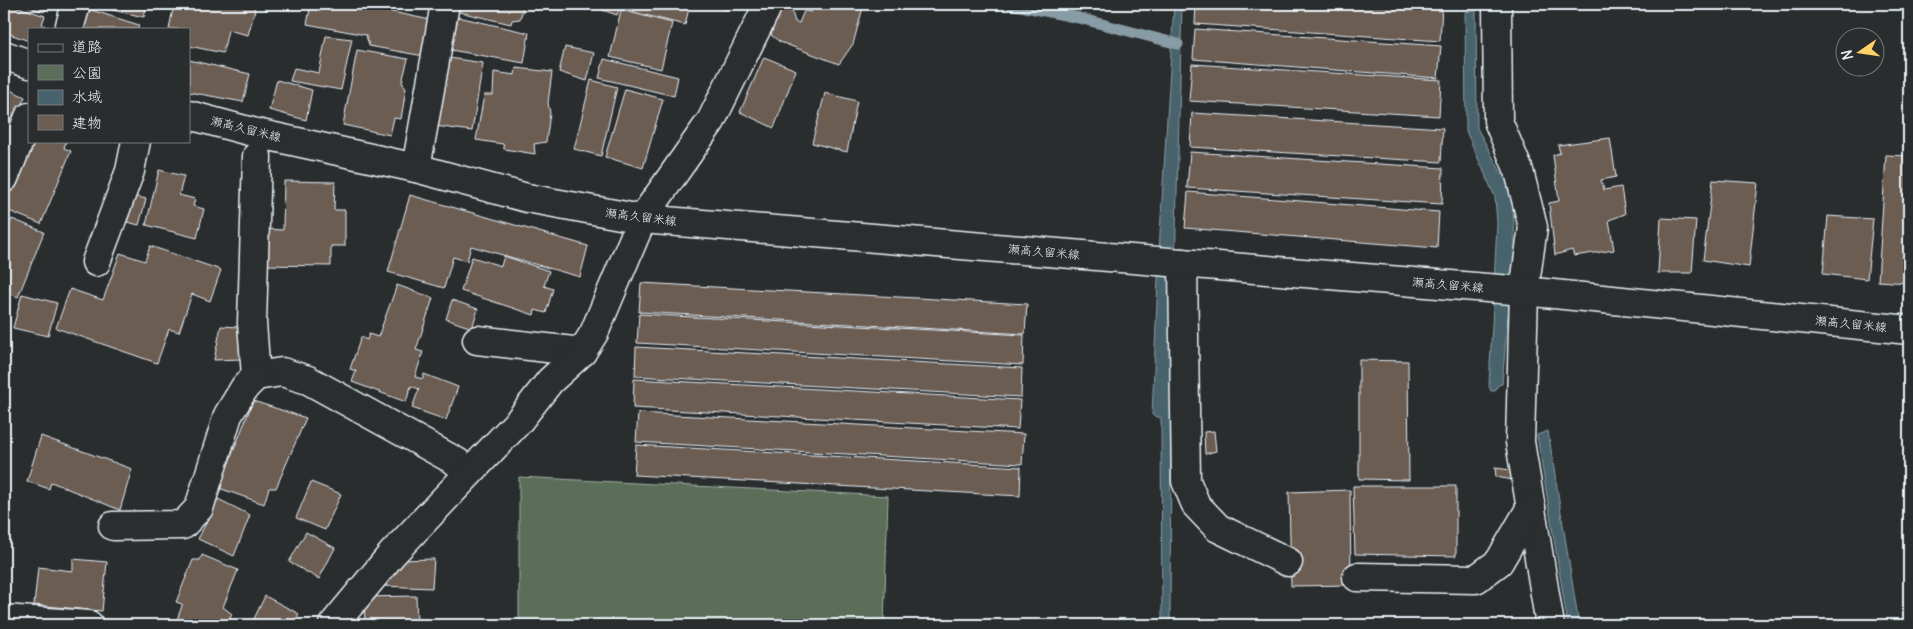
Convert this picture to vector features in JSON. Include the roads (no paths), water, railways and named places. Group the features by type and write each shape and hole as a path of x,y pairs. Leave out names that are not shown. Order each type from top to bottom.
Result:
{"street":[{"path":"69,28 76,4"},
{"path":"416,168 445,4"},
{"path":"333,625 392,554 518,422 550,381 582,352 594,332 642,219 711,121 766,9 762,4"},
{"path":"1497,4 1498,121 1519,171 1533,227 1524,291 1520,442 1550,625"},
{"path":"4,55 28,64"},
{"name":"瀬高久留米線","path":"190,115 256,133 416,168 527,198 642,219 1524,291 1909,330"},
{"path":"4,178 28,119"},
{"path":"96,262 130,171 136,142"},
{"path":"256,376 252,323 257,156"},
{"path":"1183,263 1186,482 1196,505 1218,528 1288,562"},
{"path":"477,340 582,352"},
{"path":"113,526 183,525 199,508 228,415 245,387 256,376 282,372 308,380 457,462 467,474"},
{"path":"1356,577 1476,579 1499,562 1531,507"},
{"path":"4,619 80,625"}],"water":[{"path":"1174,4 1182,4 1171,419 1170,625 1162,625 1161,418 1152,415 1160,233"},
{"path":"1476,11 1477,128 1512,192 1517,275 1508,316 1502,384 1498,385 1495,391 1491,391 1489,386 1497,223 1495,197 1466,131 1465,12"},
{"path":"1548,431 1579,625 1568,625 1537,435"}],"waterway":[{"path":"1010,4 1079,18 1178,44"}]}
